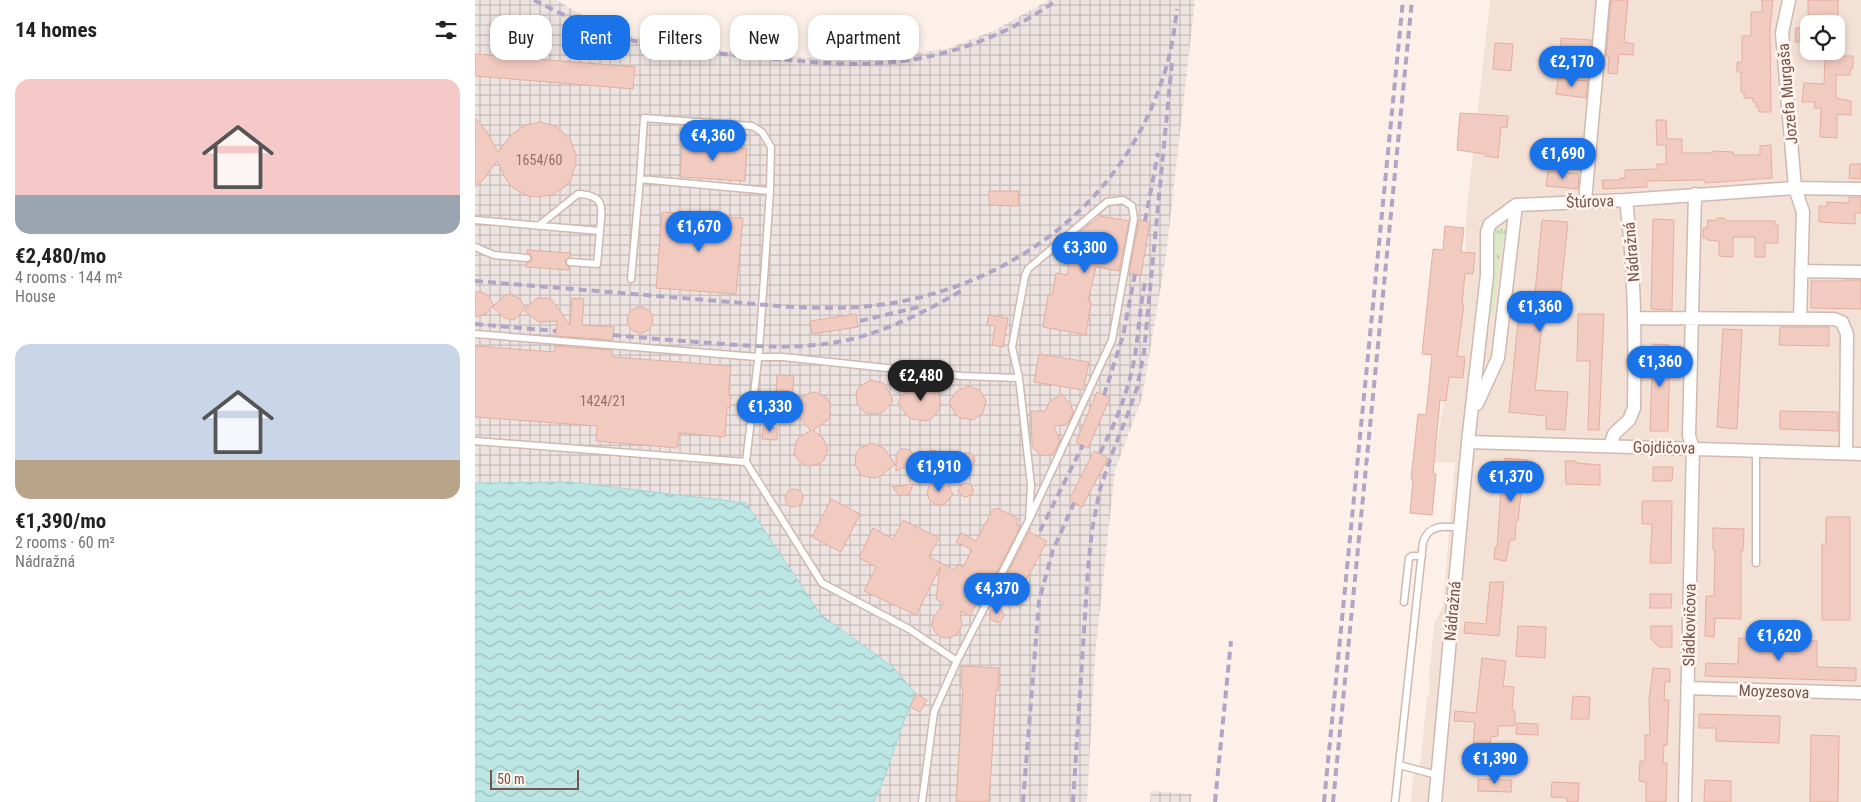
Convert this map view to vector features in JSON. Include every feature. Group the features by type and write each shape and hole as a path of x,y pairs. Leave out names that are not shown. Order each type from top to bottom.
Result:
{"street":[{"path":"1585,201 1603,0"},
{"name":"Jozefa Murgaša","path":"1789,0 1782,33 1795,188"},
{"path":"1795,188 1803,212 1800,320"},
{"name":"Štúrova","path":"1516,205 1626,200 1795,188 1861,189"},
{"path":"1693,448 1689,436 1695,194"},
{"name":"Nádražná","path":"1610,446 1614,434 1629,420 1634,408 1635,318 1632,246 1626,200"},
{"name":"Nádražná","path":"1471,420 1479,397 1498,358 1516,205"},
{"name":"Nádražná","path":"1435,802 1467,442 1487,275 1487,232 1490,224 1516,205"},
{"path":"1801,271 1861,272"},
{"path":"1635,318 1691,320 1834,319 1842,322 1847,334 1846,452"},
{"name":"Gojdičova","path":"1467,442 1846,452 1861,454"},
{"name":"Sládkovičova","path":"1685,802 1693,448"},
{"name":"Moyzesova","path":"1687,688 1861,693"}],"lane":[{"path":"631,279 644,118 751,126 762,132 771,147 770,191 759,351 746,462 822,583 909,628 957,661"},
{"path":"640,179 770,191"},
{"path":"538,226 578,194 591,194 600,202 602,211 597,264 570,262"},
{"path":"922,802 933,712 1029,520 1112,340 1134,219 1132,206 1123,200 1107,202 1028,269 1025,276 1012,347 1019,378 1031,485 1029,520"},
{"path":"475,220 600,231"},
{"path":"475,247 494,255 527,258"},
{"path":"475,334 757,357 783,357 962,376 1019,378"},
{"path":"475,441 746,462"},
{"path":"1756,450 1756,564"},
{"path":"1395,802 1423,542 1427,532 1433,528 1460,528"},
{"path":"1404,602 1409,558 1412,556 1422,556"},
{"path":"1399,765 1437,775"}],"shaded area":[{"path":"475,0 556,0 582,15 562,15 562,60 630,60 630,35 640,38 640,60 720,60 720,50 730,51 730,60 798,60 798,57 808,58 808,60 919,60 919,53 949,48 995,30 1049,0 1195,0 1166,256 1142,398 1115,470 1095,655 1087,802 475,802"},
{"path":"1490,0 1861,0 1861,802 1411,802 1413,777 1420,764 1427,698 1430,692 1429,677 1434,625 1443,606 1455,463 1434,462 1465,273 1466,217"},
{"path":"1151,791 1192,794 1191,802 1150,802"}],"green space":[{"path":"1495,227 1502,227 1510,237 1502,242 1493,316 1488,315 1490,244"}],"water":[{"path":"570,482 746,503 821,615 893,667 916,694 874,802 475,802 475,483"}],"building":[{"path":"1611,0 1628,0 1624,42 1634,44 1633,55 1619,54 1617,74 1608,73 1609,56 1606,56"},
{"path":"1762,0 1773,0 1770,28 1771,112 1759,112 1759,107 1756,107 1756,102 1753,102 1753,98 1744,98 1744,92 1741,92 1741,72 1737,72 1737,62 1742,62 1742,36 1751,36 1751,12 1762,12"},
{"path":"1808,0 1838,0 1838,15 1808,15"},
{"path":"1796,28 1800,28 1800,42 1795,42"},
{"path":"1561,38 1591,40 1590,54 1560,51"},
{"path":"1495,43 1513,44 1511,71 1493,69"},
{"path":"475,54 490,55 490,60 549,60 635,67 633,89 475,76"},
{"path":"1845,56 1853,56 1853,68 1851,68 1850,75 1836,75 1836,98 1851,101 1851,115 1837,114 1837,138 1820,137 1821,108 1814,108 1815,102 1802,102 1804,83 1824,84 1825,60 1845,60"},
{"path":"1558,78 1588,81 1586,98 1556,94"},
{"path":"1460,113 1508,116 1507,128 1501,127 1498,158 1457,150"},
{"path":"475,118 487,132 498,152 511,135 525,125 541,122 557,127 570,139 576,154 576,163 571,179 566,186 552,195 528,196 513,188 507,181 497,161 484,179 475,187"},
{"path":"1656,120 1666,120 1667,139 1682,139 1682,153 1712,153 1712,151 1733,152 1734,155 1760,155 1760,146 1771,145 1772,178 1705,183 1705,180 1646,181 1647,187 1603,189 1602,180 1620,180 1620,178 1625,178 1625,170 1657,169 1657,164 1666,164 1666,145 1657,145"},
{"path":"682,143 747,148 745,181 680,177"},
{"path":"1850,164 1861,164 1861,179 1849,178"},
{"path":"1548,171 1579,174 1578,189 1546,186"},
{"path":"989,191 1019,191 1018,206 989,205"},
{"path":"1849,197 1861,197 1861,213 1855,213 1855,224 1819,222 1819,206 1827,206 1827,202 1849,203"},
{"path":"662,212 743,218 736,294 656,288"},
{"path":"1100,216 1129,221 1119,271 1096,267 1088,301 1091,302 1086,335 1043,327 1048,295 1052,295 1056,273 1067,275 1074,237"},
{"path":"1717,218 1724,218 1727,221 1775,221 1775,225 1778,225 1778,243 1765,243 1765,257 1755,257 1755,237 1733,237 1733,257 1719,256 1719,241 1703,238 1703,228 1707,228 1708,220 1716,221"},
{"path":"1653,219 1674,220 1672,310 1651,309"},
{"path":"1139,220 1150,222 1141,275 1129,273"},
{"path":"1542,220 1568,222 1559,309 1544,308 1535,390 1568,392 1565,430 1546,429 1546,416 1509,412 1519,312 1533,314"},
{"path":"1445,226 1464,228 1461,252 1475,253 1473,274 1465,273 1462,305 1464,305 1457,356 1465,357 1463,378 1449,377 1446,401 1440,400 1433,473 1436,474 1432,515 1410,513 1413,479 1411,479 1418,414 1426,415 1432,355 1422,354 1433,249 1443,250"},
{"path":"527,250 571,253 570,257 565,261 569,270 526,267 526,263 531,261 532,258 527,253"},
{"path":"1861,280 1861,309 1811,308 1811,281"},
{"path":"475,292 482,292 487,295 494,305 486,314 475,317"},
{"path":"509,294 519,298 525,309 537,298 547,298 552,300 570,325 572,298 584,299 582,325 614,327 613,340 556,336 557,321 537,321 524,310 514,320 504,318 492,307"},
{"path":"640,307 649,311 653,320 649,329 640,333 631,329 627,320 631,311"},
{"path":"856,314 858,327 812,334 810,321"},
{"path":"1578,314 1604,314 1599,430 1588,430 1590,361 1577,361"},
{"path":"989,315 1008,318 1003,347 992,345 995,326 987,325"},
{"path":"1780,327 1829,327 1829,346 1779,345"},
{"path":"1723,329 1742,330 1737,429 1717,427"},
{"path":"1653,344 1670,345 1668,431 1650,431"},
{"path":"475,346 554,352 555,346 612,350 614,357 731,366 728,395 731,395 730,408 727,407 725,437 679,433 677,448 596,441 597,426 475,417"},
{"path":"1039,354 1089,362 1083,390 1034,382"},
{"path":"777,375 794,376 792,401 816,392 827,398 830,404 830,416 827,421 813,430 823,438 828,449 824,460 819,464 807,466 797,459 794,453 796,441 800,436 811,431 796,414 775,413"},
{"path":"871,380 883,383 893,401 884,411 878,414 865,413 857,404 856,392 860,386"},
{"path":"920,383 933,387 938,392 941,403 937,413 926,421 912,419 906,415 898,402 907,389"},
{"path":"968,386 980,390 986,401 983,413 973,420 960,418 955,414 949,402 957,391"},
{"path":"1097,392 1110,398 1088,448 1076,442"},
{"path":"1062,394 1071,405 1073,412 1069,422 1064,425 1054,426 1060,441 1054,453 1046,456 1041,455 1032,445 1031,411 1045,411 1050,401"},
{"path":"1780,411 1838,412 1838,431 1780,429"},
{"path":"763,427 778,428 777,440 762,439"},
{"path":"872,443 884,448 895,464 881,476 875,478 862,476 855,465 856,453 860,448"},
{"path":"901,449 907,449 912,452 914,458 911,464 896,471 896,454"},
{"path":"931,450 936,451 943,458 952,455 956,460 952,465 948,466 941,462 933,464 928,462 925,455"},
{"path":"1094,451 1108,458 1082,507 1069,500"},
{"path":"965,453 970,453 974,456 975,461 973,465 968,467 959,459"},
{"path":"1505,458 1527,460 1527,465 1539,465 1539,475 1523,476 1515,540 1510,540 1506,561 1494,559 1495,547 1497,547 1501,490 1506,491 1508,472 1503,471"},
{"path":"1565,461 1600,465 1600,485 1566,484"},
{"path":"1653,467 1673,467 1672,481 1653,481"},
{"path":"941,481 947,484 953,494 947,502 941,505 934,504 929,499 927,493 929,486 934,482"},
{"path":"913,484 910,493 904,496 899,495 892,487"},
{"path":"970,484 973,488 973,493 964,497 958,492 961,485"},
{"path":"794,489 800,492 803,498 800,504 794,507 788,504 785,498 788,492"},
{"path":"831,499 860,514 841,552 812,537"},
{"path":"1642,501 1672,501 1671,563 1650,563 1652,524 1642,524"},
{"path":"997,508 1019,519 1016,525 1020,527 991,584 987,582 970,616 960,611 962,625 959,632 954,636 940,637 932,625 933,618 944,603 936,599 940,567 916,615 864,591 876,567 859,558 873,528 893,539 903,520 939,538 929,557 955,570 958,564 963,567 972,550 956,542 961,533 976,541 993,509"},
{"path":"1826,517 1850,517 1850,620 1822,620 1822,544 1826,544"},
{"path":"1713,528 1744,529 1743,551 1741,550 1741,619 1715,618 1714,637 1705,636 1706,596 1714,596 1715,550 1713,550"},
{"path":"1029,532 1047,541 1022,588 1015,584 1010,594 1000,588"},
{"path":"1490,582 1504,582 1499,636 1464,633 1465,622 1486,624"},
{"path":"1650,594 1672,594 1671,608 1650,608"},
{"path":"997,608 1004,614 1000,622 995,622 991,619 990,611"},
{"path":"1518,626 1546,627 1545,658 1516,656"},
{"path":"1651,626 1672,626 1672,647 1659,647 1651,639"},
{"path":"1739,638 1817,641 1817,667 1856,668 1856,681 1705,676 1706,663 1738,664"},
{"path":"1482,658 1506,661 1503,686 1514,687 1512,710 1515,711 1515,726 1498,726 1498,736 1491,737 1489,750 1486,750 1485,757 1472,756 1475,722 1454,721 1455,711 1476,713"},
{"path":"962,666 999,668 989,802 956,802 963,688 961,688"},
{"path":"1653,668 1670,669 1670,682 1665,682 1664,700 1669,700 1667,745 1664,745 1663,763 1667,763 1666,802 1646,802 1646,782 1639,781 1640,761 1645,761 1645,735 1650,735 1649,700"},
{"path":"916,694 927,700 920,712 910,707"},
{"path":"1573,696 1590,697 1589,719 1571,719"},
{"path":"1699,714 1780,716 1779,743 1716,741 1716,728 1699,728"},
{"path":"1517,723 1538,724 1538,735 1516,734"},
{"path":"1811,735 1839,736 1838,802 1810,802"},
{"path":"1478,779 1512,780 1511,792 1478,791"},
{"path":"1705,780 1731,781 1731,802 1704,802"},
{"path":"1552,782 1579,783 1578,802 1567,802 1567,798 1551,797"}],"railway":[{"path":"534,0 601,31 657,46 794,61 858,64 911,60 963,47 1012,27 1035,15 1057,0"},
{"path":"1324,802 1403,0"},
{"path":"1333,802 1412,0"},
{"path":"475,281 791,307 829,308 893,303 938,292 981,276 1021,256 1058,230 1091,199 1119,165 1143,126 1161,83 1171,47 1177,9"},
{"path":"1073,802 1092,530 1100,489 1137,388 1144,352 1172,62"},
{"path":"1145,221 1158,153"},
{"path":"1104,395 1123,336 1135,274"},
{"path":"1100,453 1117,418 1126,393 1135,355 1146,278"},
{"path":"613,335 747,346 817,345 852,339 881,330 923,312 963,290"},
{"path":"860,321 923,306"},
{"path":"475,324 556,331"},
{"path":"1040,531 1083,445"},
{"path":"1023,802 1039,601 1053,550 1074,503"},
{"path":"1215,802 1231,641"}]}
